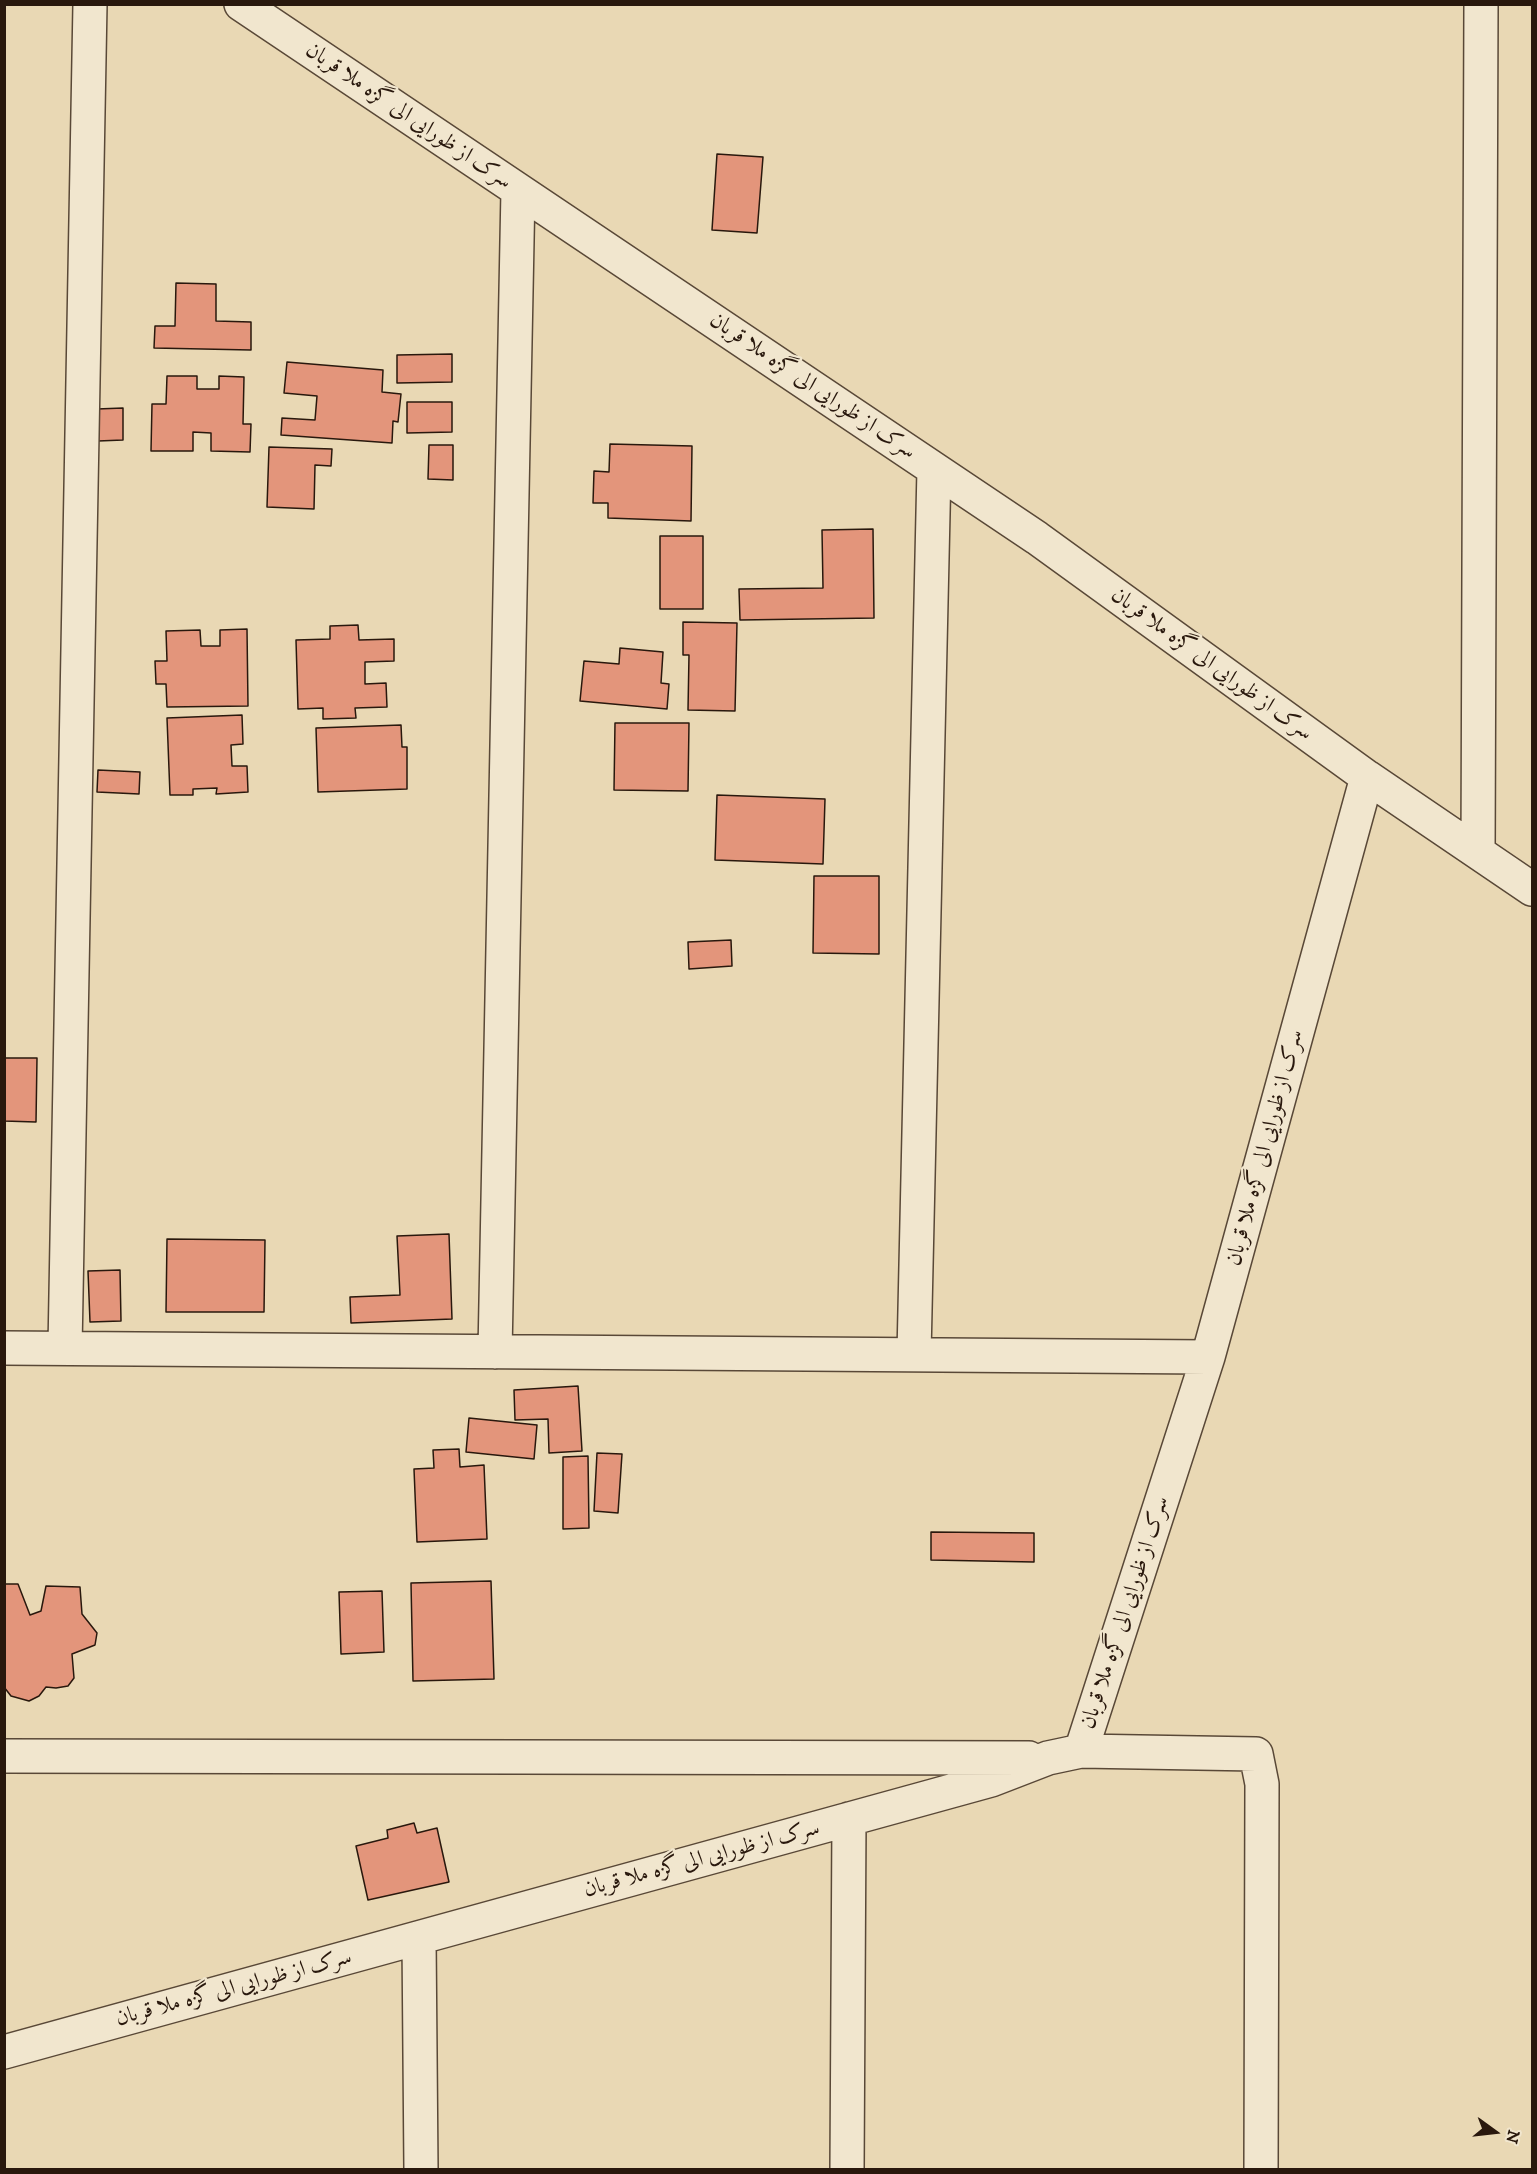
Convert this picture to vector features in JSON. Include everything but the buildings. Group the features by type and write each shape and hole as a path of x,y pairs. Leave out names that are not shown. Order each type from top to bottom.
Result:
{"street":[{"path":"65,1348 90,4"},
{"name":"سرک از ظورایی الی گزه ملا قربان","path":"4,2052 991,1780 1048,1758 1081,1752 1208,1357 1367,777 1037,538 241,4"},
{"path":"1478,852 1481,4"},
{"path":"495,1352 519,190"},
{"path":"914,1354 934,469"},
{"path":"1367,777 1533,889"},
{"path":"4,1348 1208,1357"},
{"path":"1081,1752 1256,1754 1262,1784 1261,2169"},
{"path":"4,1756 1048,1758"},
{"path":"847,2169 849,1819"},
{"path":"419,1938 421,2169"}]}
